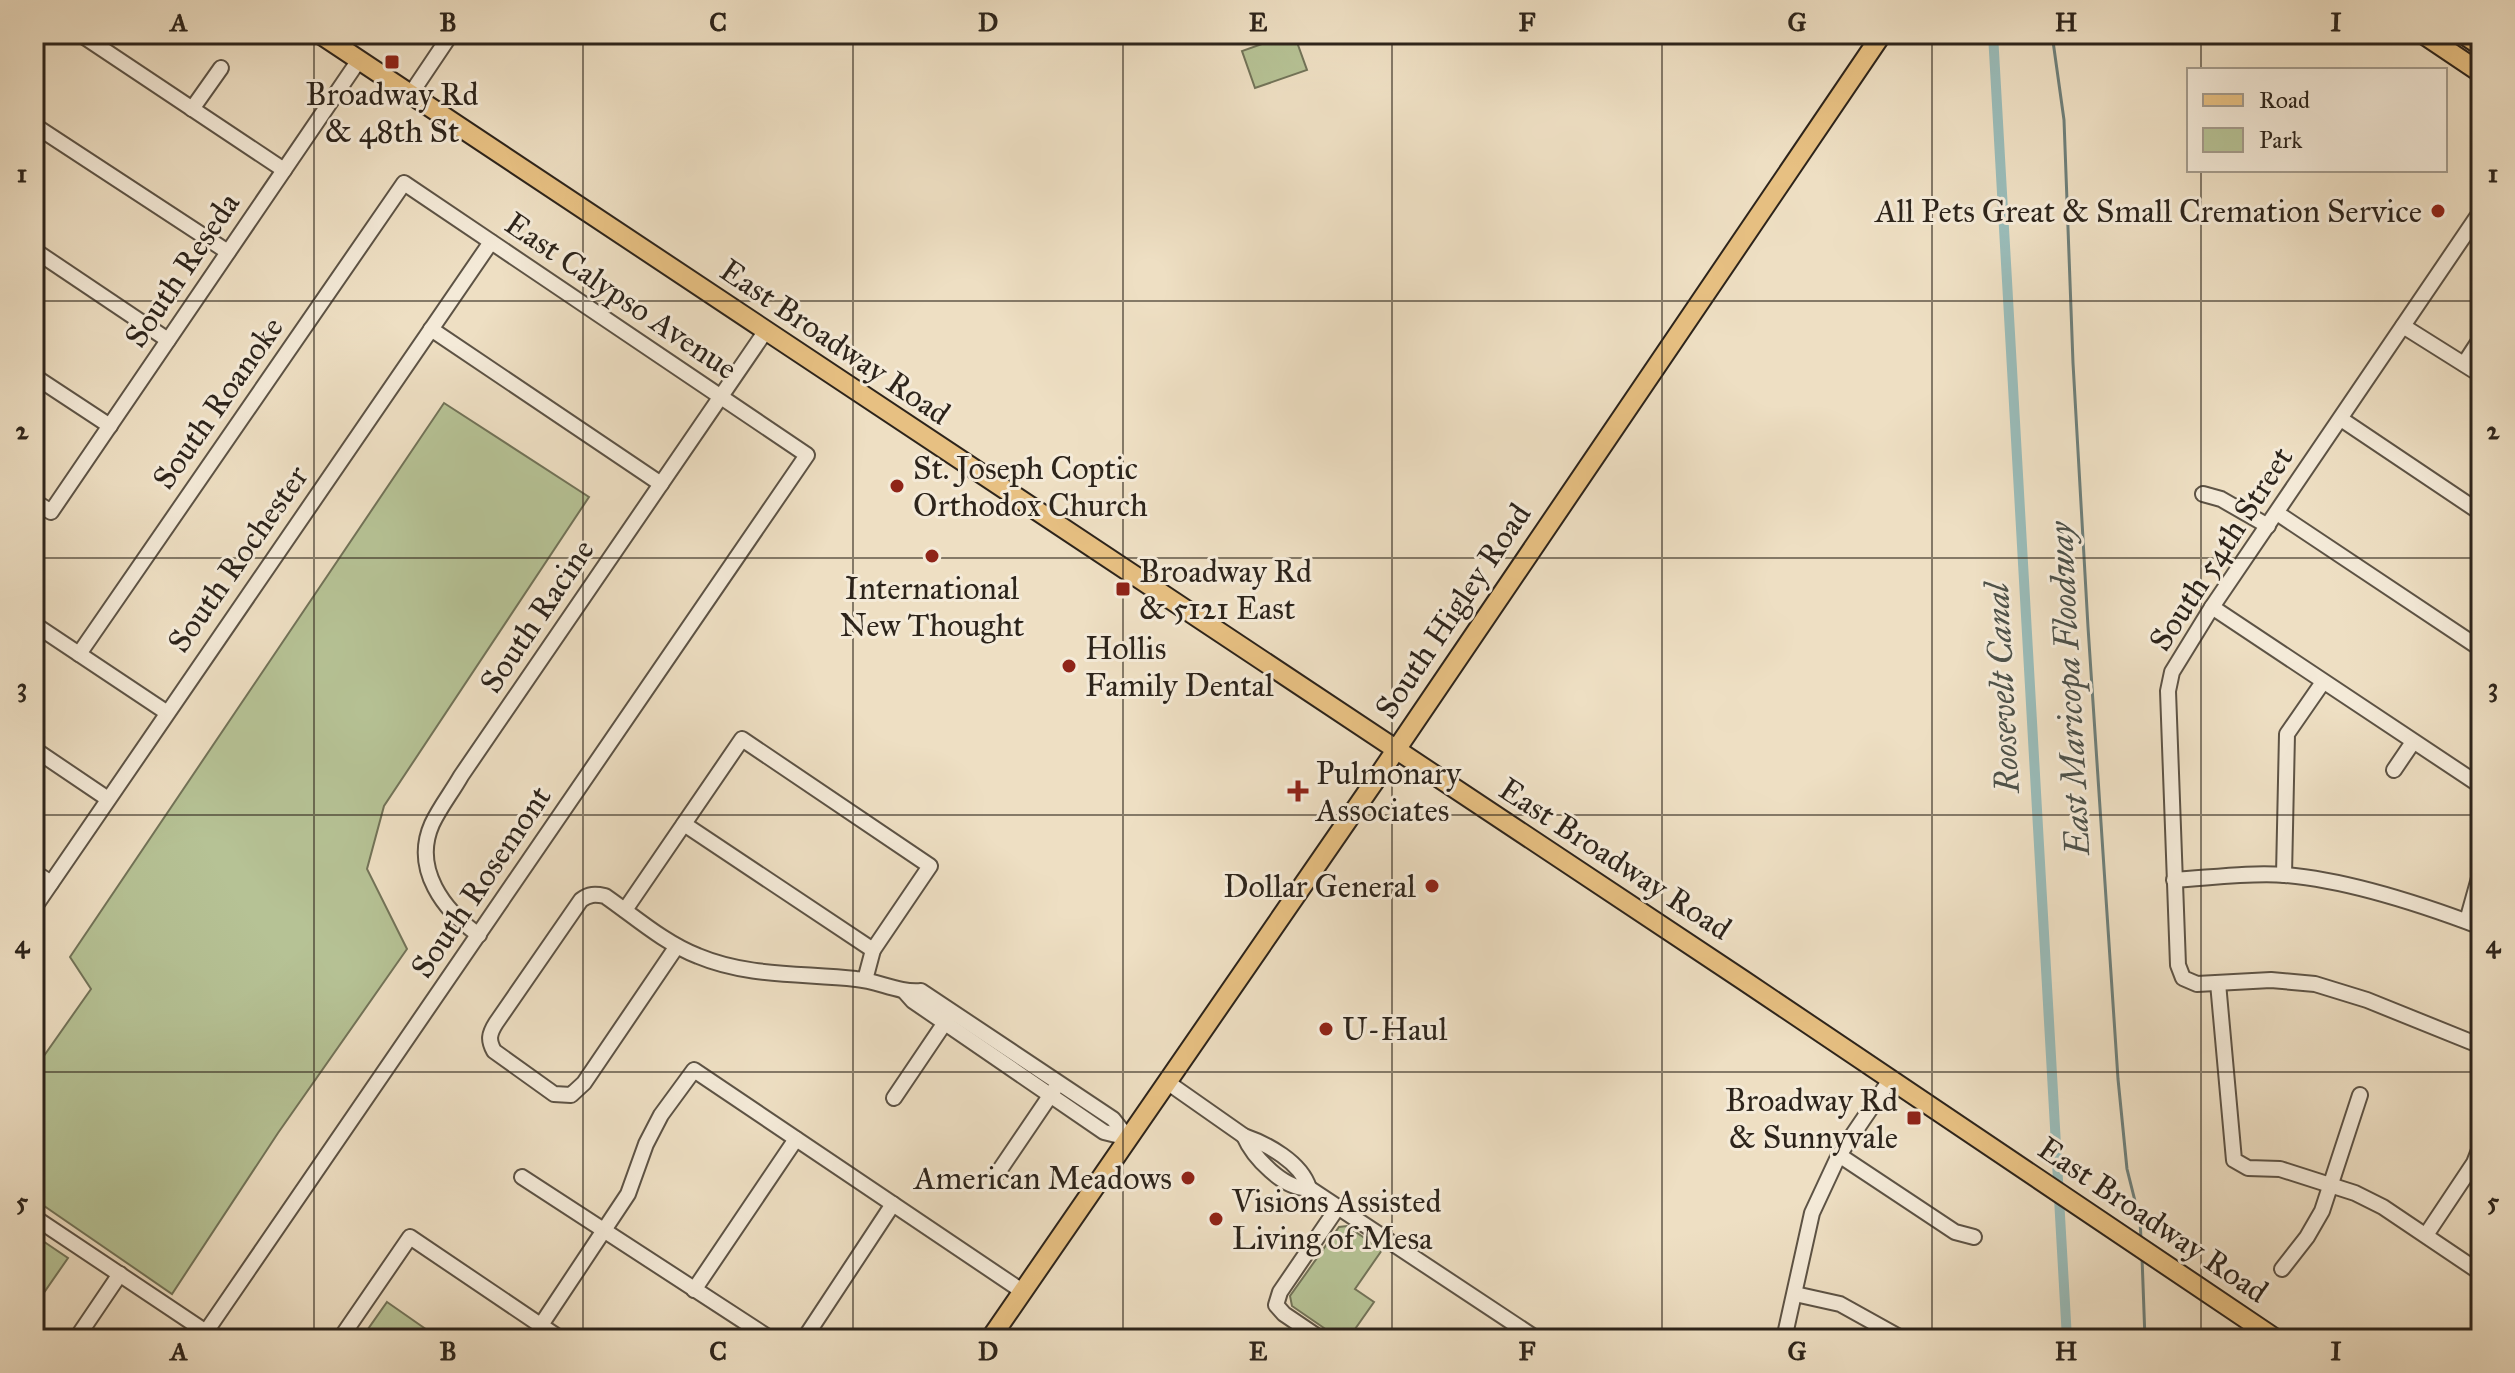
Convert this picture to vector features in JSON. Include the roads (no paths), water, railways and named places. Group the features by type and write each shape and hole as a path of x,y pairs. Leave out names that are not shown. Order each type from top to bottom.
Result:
{"main road":[{"name":"East Broadway Road","path":"320,34 2276,1339"},
{"name":"South Higley Road","path":"990,1339 1882,34"},
{"path":"2423,34 2481,73"},
{"path":"2463,34 2481,46"}],"street":[{"path":"80,34 101,40 192,109 284,170"},
{"path":"410,95 451,34"},
{"name":"South Reseda","path":"34,501 51,512 359,60"},
{"path":"192,109 221,68"},
{"path":"34,125 228,252"},
{"name":"East Calypso Avenue","path":"404,183 807,455"},
{"name":"South Roanoke","path":"79,654 404,183"},
{"name":"South 54th Street","path":"2218,983 2197,984 2183,978 2178,965 2168,691 2172,672 2212,607 2481,211"},
{"name":"South Rochester","path":"34,908 491,242"},
{"path":"34,250 168,340"},
{"path":"2403,326 2481,375"},
{"path":"431,329 661,484"},
{"name":"South Racine","path":"479,935 456,920 437,895 429,873 427,850 431,826 461,776 765,332"},
{"path":"2464,364 2481,338"},
{"path":"34,376 110,426"},
{"path":"2341,419 2481,513"},
{"name":"South Rosemont","path":"204,1336 807,455"},
{"path":"2203,494 2221,499 2268,526"},
{"path":"2277,513 2481,649"},
{"path":"2212,607 2481,786"},
{"path":"34,624 166,712"},
{"path":"2284,875 2287,734 2323,682"},
{"path":"625,910 742,739 930,866 873,950 865,980"},
{"path":"2394,770 2413,742"},
{"path":"34,749 108,799"},
{"path":"684,824 873,950"},
{"path":"2174,880 2284,875 2346,886 2474,924 2481,871"},
{"path":"34,872 51,883"},
{"path":"677,946 577,1091 571,1095 554,1094 504,1061 489,1043 490,1033 581,900 587,896 605,896 677,946 729,967 865,980 905,992 921,991 948,1017 1050,1096 1104,1132 1128,1138"},
{"path":"2481,1046 2367,1000 2315,984 2271,980 2218,983 2234,1160 2248,1168 2280,1169 2355,1193 2383,1207 2481,1273"},
{"path":"948,1017 1113,1119 1128,1138"},
{"path":"894,1098 948,1017"},
{"path":"541,1325 628,1194 646,1144 661,1115 694,1070 1022,1291"},
{"path":"1784,1339 1812,1213 1839,1155 1890,1080"},
{"path":"1167,1082 1244,1136 1249,1148 1279,1176 1298,1189 1309,1188 1537,1339"},
{"path":"997,1174 1059,1083"},
{"path":"2282,1269 2307,1237 2322,1211 2360,1095"},
{"path":"694,1290 796,1139"},
{"path":"2426,1235 2474,1163 2481,1145"},
{"path":"1839,1155 1955,1232 1974,1237"},
{"path":"522,1177 771,1339"},
{"path":"804,1339 893,1204"},
{"path":"1321,1339 1276,1305 1280,1292 1338,1207"},
{"path":"34,1217 120,1274 204,1336"},
{"path":"340,1339 410,1237 561,1339"},
{"path":"76,1339 120,1274"},
{"path":"1795,1294 1840,1304 1903,1339"}],"waterway":[{"name":"Roosevelt Canal","path":"1993,34 2067,1339"},
{"name":"East Maricopa Floodway","path":"2052,34 2064,120 2073,363 2118,1079 2127,1169 2140,1221 2141,1238"},
{"name":"East Maricopa Floodway","path":"2142,1257 2145,1339"}],"place":[{"name":"Broadway Rd & 48th St","path":"392,62"},
{"name":"All Pets Great & Small Cremation Service","path":"2438,211"},
{"name":"St. Joseph Coptic Orthodox Church","path":"897,486"},
{"name":"International New Thought","path":"932,556"},
{"name":"Broadway Rd & 5121 East","path":"1123,589"},
{"name":"Hollis Family Dental","path":"1069,666"},
{"name":"Pulmonary Associates","path":"1298,791"},
{"name":"Dollar General","path":"1432,886"},
{"name":"U-Haul","path":"1326,1029"},
{"name":"Broadway Rd & Sunnyvale","path":"1914,1118"},
{"name":"American Meadows","path":"1188,1178"},
{"name":"Visions Assisted Living of Mesa","path":"1216,1219"}]}
